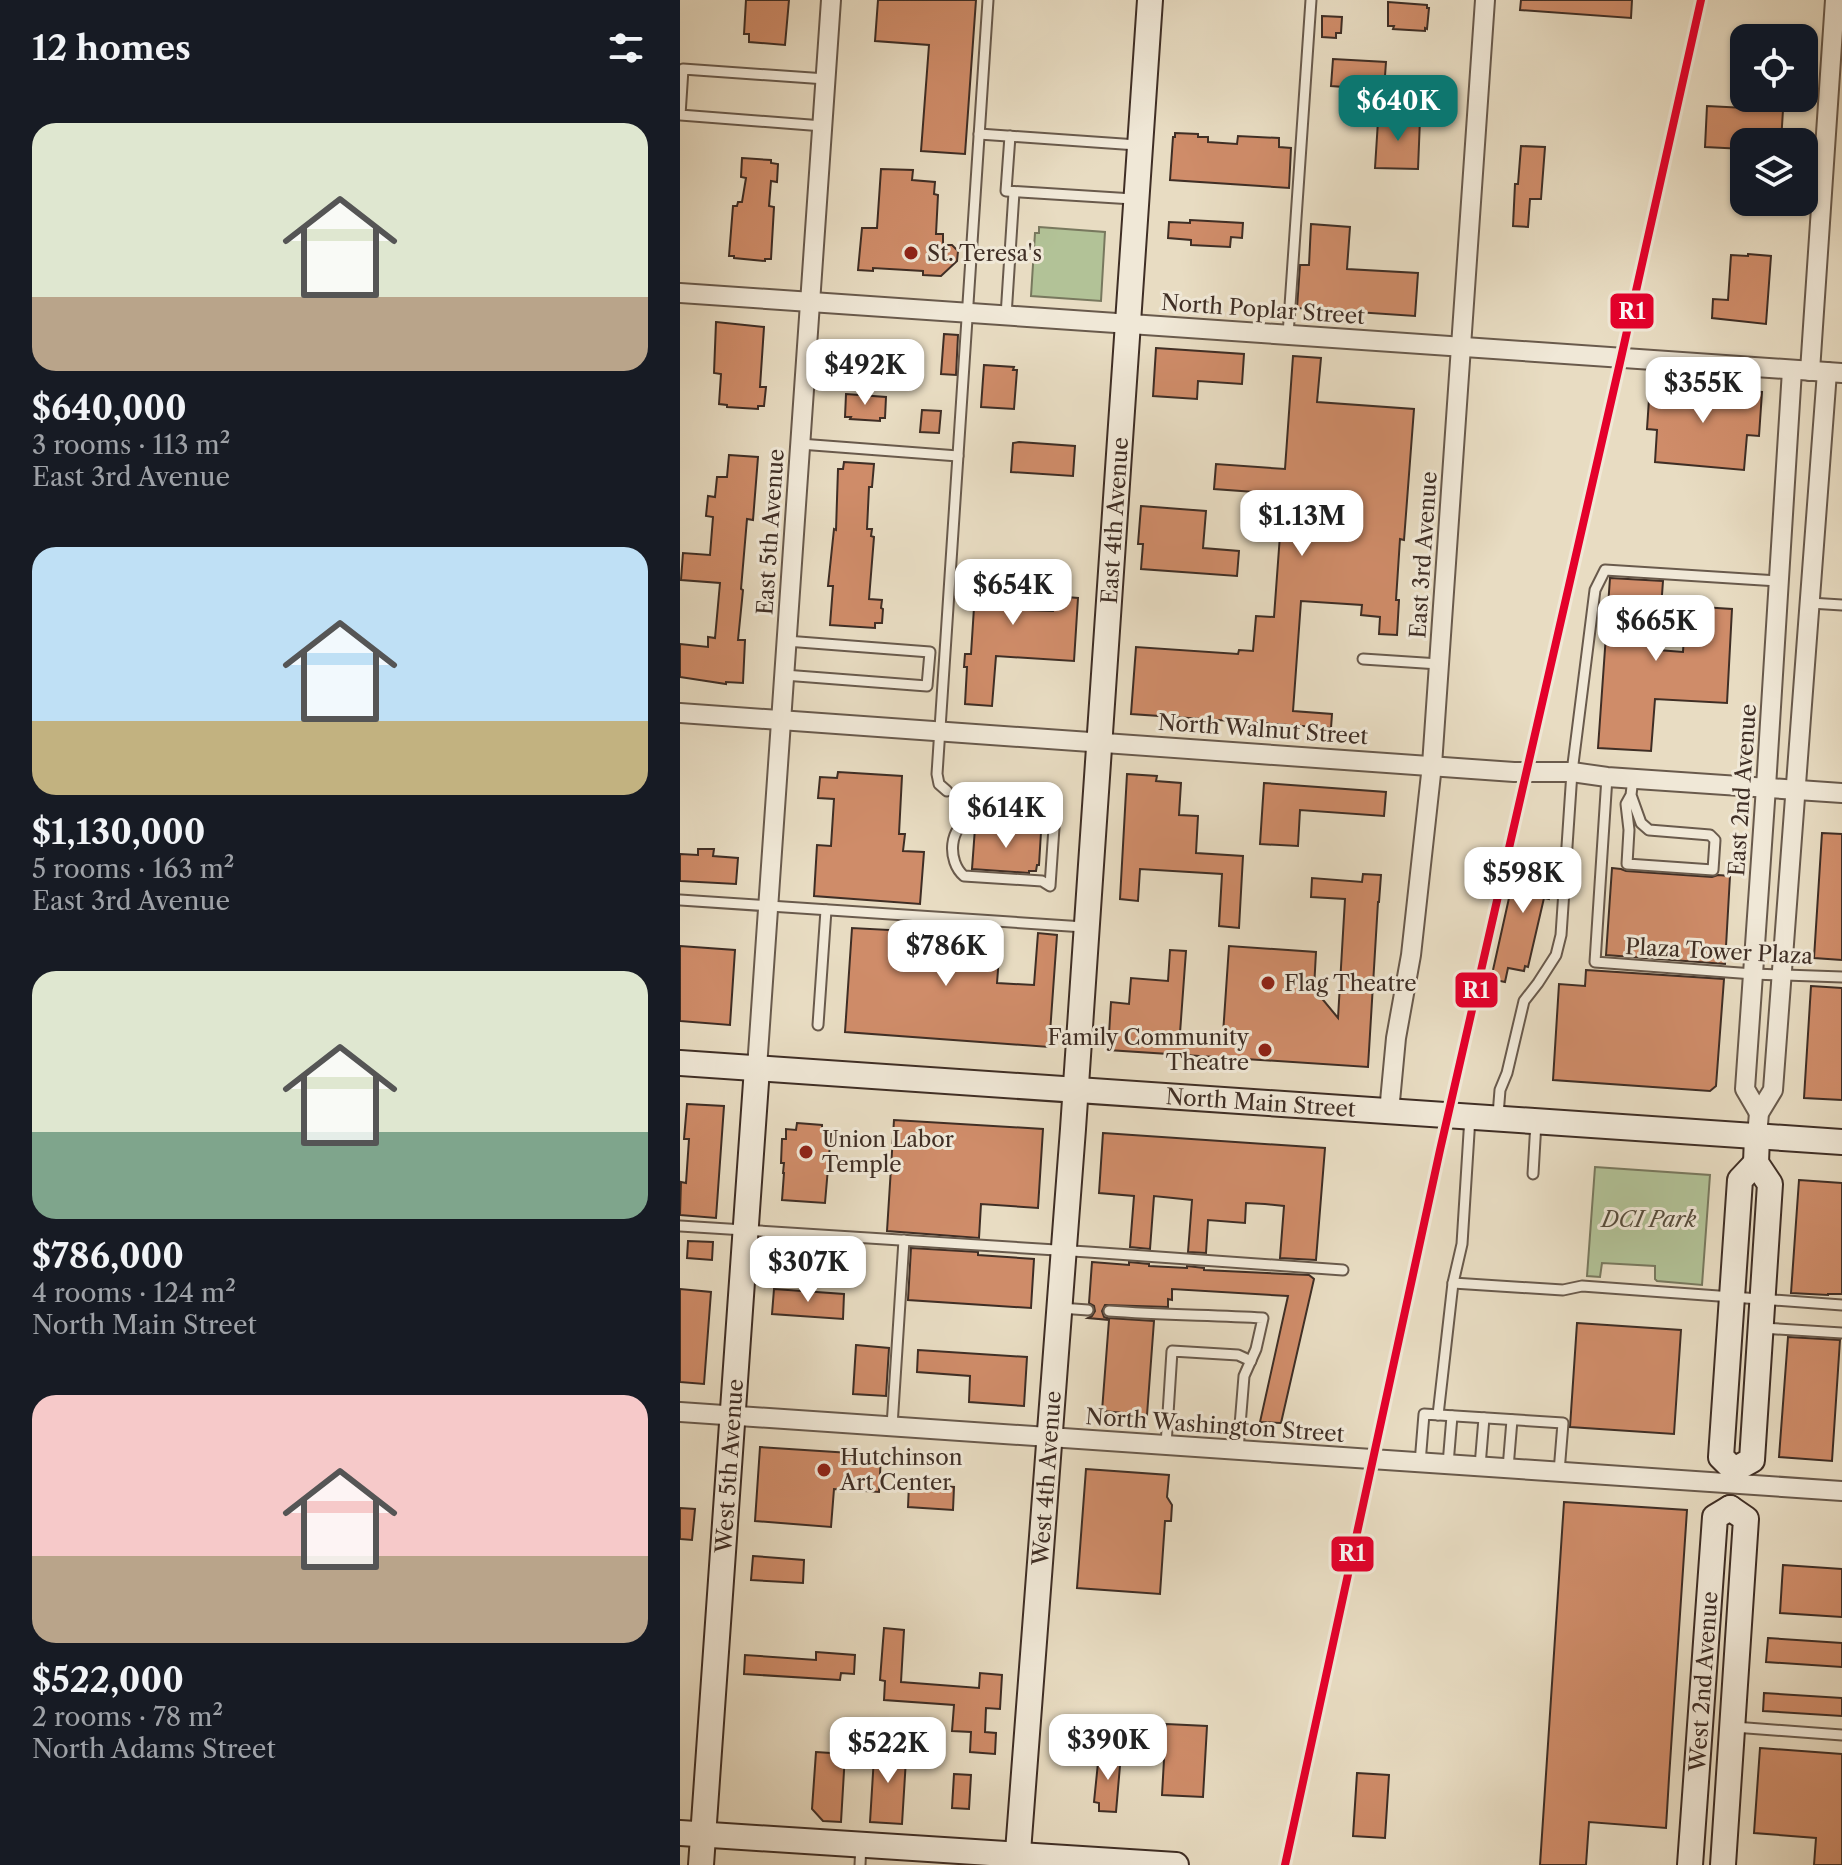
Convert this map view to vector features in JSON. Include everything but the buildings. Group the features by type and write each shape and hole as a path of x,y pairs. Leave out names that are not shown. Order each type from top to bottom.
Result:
{"main road":[{"name":"East 4th Avenue","path":"1076,1091 1150,0"},
{"name":"North Main Street","path":"680,1063 1536,1122 1758,1125 1842,1142"},
{"name":"West 5th Avenue","path":"701,1865 692,1833 732,1415 757,1068"},
{"name":"West 4th Avenue","path":"1018,1860 1076,1091"},
{"name":"West 2nd Avenue","path":"1733,1476 1752,1460 1770,1184 1756,1163 1758,1125"},
{"name":"West 2nd Avenue","path":"1730,1508 1733,1476 1721,1457 1740,1180 1756,1163"},
{"name":"West 2nd Avenue","path":"1723,1865 1746,1519 1730,1508"},
{"name":"West 2nd Avenue","path":"1690,1865 1715,1517 1730,1508"},
{"path":"692,1833 860,1855 1176,1865"}],"street":[{"name":"East 5th Avenue","path":"757,1068 831,0"},
{"name":"East 3rd Avenue","path":"1389,1112 1396,1038 1411,955 1432,765 1485,0"},
{"name":"East 2nd Avenue","path":"1758,1125 1773,1090 1809,602 1835,0"},
{"name":"North Poplar Street","path":"680,293 1818,372"},
{"name":"East 2nd Avenue","path":"1758,1125 1745,1089 1779,581 1818,372"},
{"name":"North Walnut Street","path":"680,713 1514,772 1572,772 1607,777 1632,786 1766,787 1842,793"},
{"name":"North Washington Street","path":"680,1412 1508,1469 1733,1476 1842,1491"}],"lane":[{"path":"947,791 939,784 937,774 988,0"},
{"path":"1288,335 1311,0"},
{"path":"823,126 680,115 683,69 826,79"},
{"path":"979,134 1140,145"},
{"path":"1010,136 1006,191 1137,199"},
{"path":"1006,316 1014,192"},
{"path":"800,444 958,456"},
{"path":"1498,1119 1500,1090 1524,1001 1556,955 1561,935 1572,772 1595,590 1605,570 1779,581"},
{"path":"1809,602 1842,605"},
{"path":"784,675 927,686 930,652 786,641"},
{"path":"1363,659 1439,664"},
{"name":"Plaza Tower Plaza","path":"1607,777 1595,962 1753,974 1842,977"},
{"path":"1632,786 1641,823 1649,830 1710,835 1715,840 1713,870 1627,864 1629,830 1626,804 1632,786"},
{"path":"1054,825 964,822 956,829 954,844 954,860 958,870 964,876 1042,881 1050,886 1055,813"},
{"path":"680,900 1087,927"},
{"path":"818,1025 826,910"},
{"path":"1438,1415 1453,1283 1462,1244 1470,1117"},
{"path":"1533,1174 1536,1122"},
{"path":"680,1226 1343,1270"},
{"path":"892,1426 904,1240"},
{"path":"1453,1283 1563,1290 1582,1286 1842,1305"},
{"path":"1060,1308 1088,1310"},
{"path":"1109,1311 1263,1318 1256,1349 1244,1376 1238,1450"},
{"path":"1761,1328 1842,1333"},
{"path":"1166,1445 1172,1351 1238,1355 1251,1361"},
{"path":"1420,1463 1424,1414 1563,1423 1559,1472"},
{"path":"1448,1464 1452,1416"},
{"path":"1480,1467 1484,1418"},
{"path":"1508,1469 1512,1420"},
{"path":"1732,1727 1842,1735"}],"green space":[{"path":"1039,227 1105,232 1101,301 1031,296 1035,233 1039,233"},
{"name":"DCI Park","path":"1595,1167 1710,1175 1702,1285 1657,1281 1655,1266 1602,1263 1600,1277 1587,1276"}],"transit line":[{"name":"R1","path":"1285,1865 1440,1150 1701,0"}],"place":[{"name":"St. Teresa's","path":"911,253"},
{"name":"Flag Theatre","path":"1268,983"},
{"name":"Family Community Theatre","path":"1265,1050"},
{"name":"Union Labor Temple","path":"806,1152"},
{"name":"Hutchinson Art Center","path":"824,1470"}]}
